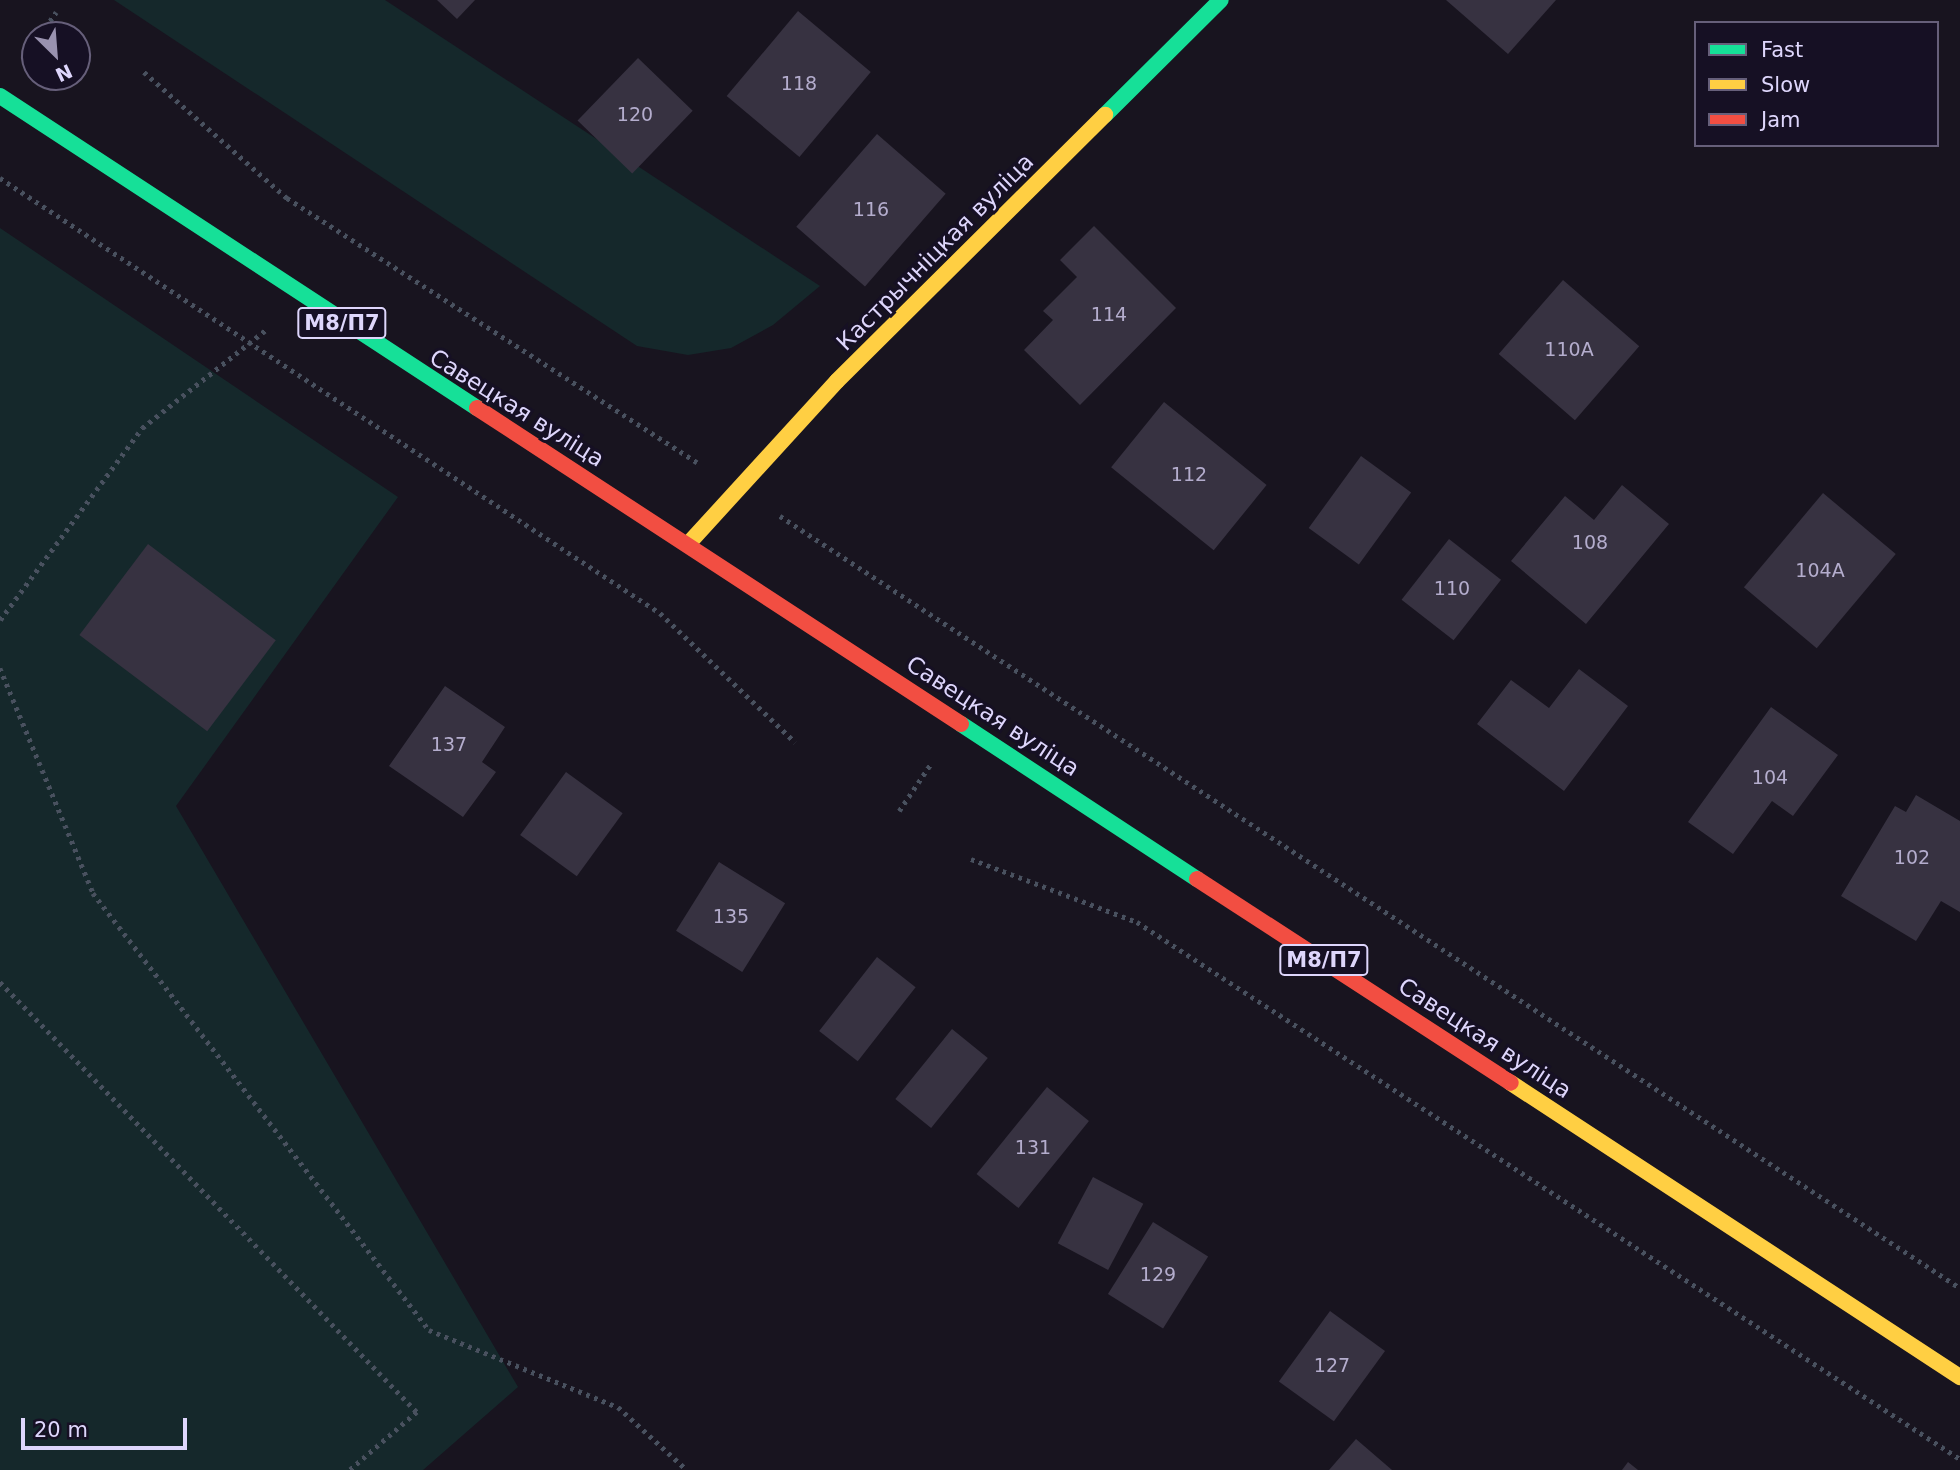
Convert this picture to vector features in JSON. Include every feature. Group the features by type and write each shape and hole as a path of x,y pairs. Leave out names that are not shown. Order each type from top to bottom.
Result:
{"main road":[{"name":"Кастрычніцкая вуліца","path":"689,543 837,381 1221,0"},
{"name":"Савецкая вуліца","path":"0,96 299,294 689,543 1960,1377"}],"path":[{"path":"50,21 56,12"},
{"path":"144,72 287,198 739,488 1960,1287"},
{"path":"0,178 660,613 795,741"},
{"path":"0,620 142,428 254,343 299,294"},
{"path":"0,668 93,893 429,1329 618,1407 687,1470"},
{"path":"971,859 1137,922 1960,1459"},
{"path":"0,982 417,1412 350,1470"}],"green space":[{"path":"114,0 385,0 820,286 773,325 731,348 688,355 637,346"},
{"path":"0,228 398,497 176,806 518,1387 423,1470 0,1470"}],"building":[{"path":"437,0 475,0 457,19"},
{"path":"1446,0 1556,0 1508,54"},
{"path":"798,11 871,72 799,157 727,96"},
{"path":"638,58 693,111 632,173 578,121"},
{"path":"877,134 946,194 865,287 796,227"},
{"path":"1094,226 1176,308 1080,405 1024,350 1053,320 1043,311 1077,277 1060,260"},
{"path":"1563,280 1639,346 1575,420 1499,354"},
{"path":"1164,402 1267,485 1214,550 1111,467"},
{"path":"1361,456 1411,492 1359,564 1309,528"},
{"path":"1622,485 1669,524 1586,624 1511,561 1565,496 1594,520"},
{"path":"1823,493 1896,554 1817,648 1744,587"},
{"path":"1449,539 1501,580 1454,640 1402,600"},
{"path":"148,544 276,640 207,731 79,635"},
{"path":"1579,669 1628,706 1564,791 1477,724 1511,680 1549,708"},
{"path":"445,686 505,727 482,762 496,772 463,817 389,766"},
{"path":"1771,707 1838,755 1793,816 1772,801 1733,854 1688,822"},
{"path":"566,772 623,813 577,876 520,835"},
{"path":"1916,795 1960,821 1960,912 1941,901 1916,941 1841,896 1895,806 1906,812"},
{"path":"719,862 785,903 742,972 676,931"},
{"path":"877,957 916,987 858,1061 819,1031"},
{"path":"952,1029 988,1058 931,1128 895,1099"},
{"path":"1047,1087 1089,1121 1018,1208 977,1174"},
{"path":"1093,1177 1143,1204 1108,1270 1058,1243"},
{"path":"1153,1222 1208,1256 1163,1329 1108,1294"},
{"path":"1330,1311 1385,1351 1334,1421 1279,1381"},
{"path":"1356,1439 1392,1470 1329,1470"},
{"path":"1628,1462 1638,1470 1622,1470"}],"traffic: fast":[{"path":"1105,115 1221,0"},
{"path":"0,96 477,408"},
{"path":"961,724 1197,879"}],"traffic: slow":[{"path":"689,543 837,381 1105,115"},
{"path":"1511,1083 1960,1377"}],"traffic: jam":[{"path":"477,408 961,724"},
{"path":"1197,879 1511,1083"}]}
